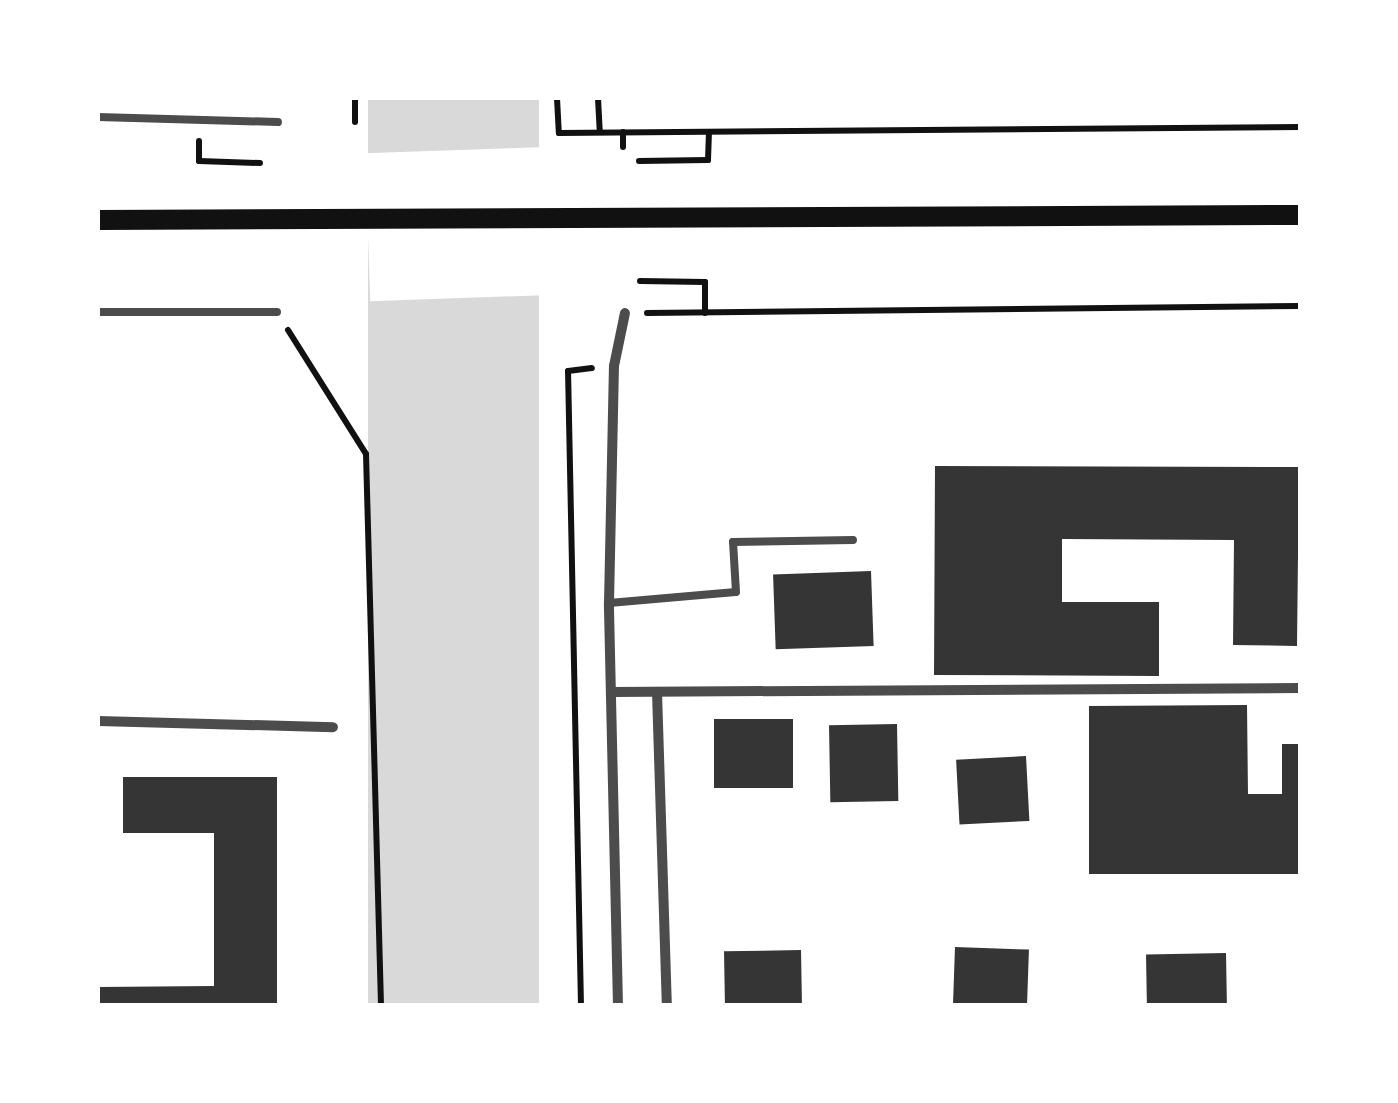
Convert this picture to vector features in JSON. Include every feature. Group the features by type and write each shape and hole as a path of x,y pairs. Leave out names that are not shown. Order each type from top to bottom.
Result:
{"main road":[{"path":"98,220 1300,215"}],"street":[{"path":"618,1006 609,603 614,366 624,313"},
{"path":"612,692 1300,688"},
{"path":"657,692 668,1006"},
{"path":"98,721 333,727"}],"lane":[{"path":"98,117 278,122"},
{"path":"98,312 277,312"},
{"path":"609,603 736,592 733,542 853,540"}],"path":[{"path":"355,98 355,122"},
{"path":"558,98 560,133 709,135 1300,127"},
{"path":"598,98 600,132"},
{"path":"623,132 623,147"},
{"path":"640,160 708,160 709,135"},
{"path":"199,160 260,163"},
{"path":"640,281 704,282 704,313"},
{"path":"624,313 1300,306"},
{"path":"277,312 366,454 381,1006"},
{"path":"568,371 581,1006"}],"shaded area":[{"path":"368,98 539,98 539,1005 368,1005"}],"pier":[{"path":"546,147 551,295 370,301 365,153"}],"building":[{"path":"935,466 1299,467 1297,646 1233,645 1234,540 1062,539 1062,602 1159,602 1159,676 934,675"},
{"path":"871,571 874,646 776,649 773,574"},
{"path":"1247,705 1248,794 1282,794 1282,744 1300,744 1300,874 1089,874 1089,706"},
{"path":"714,719 793,719 793,788 714,788"},
{"path":"897,724 898,801 830,802 829,725"},
{"path":"1026,756 1029,821 959,825 956,760"},
{"path":"123,777 277,777 277,1006 98,1006 98,987 214,986 214,833 123,833"},
{"path":"955,947 1029,950 1027,1006 953,1006"},
{"path":"801,950 802,1006 725,1006 724,951"},
{"path":"1226,953 1227,1006 1147,1006 1146,954"}]}
